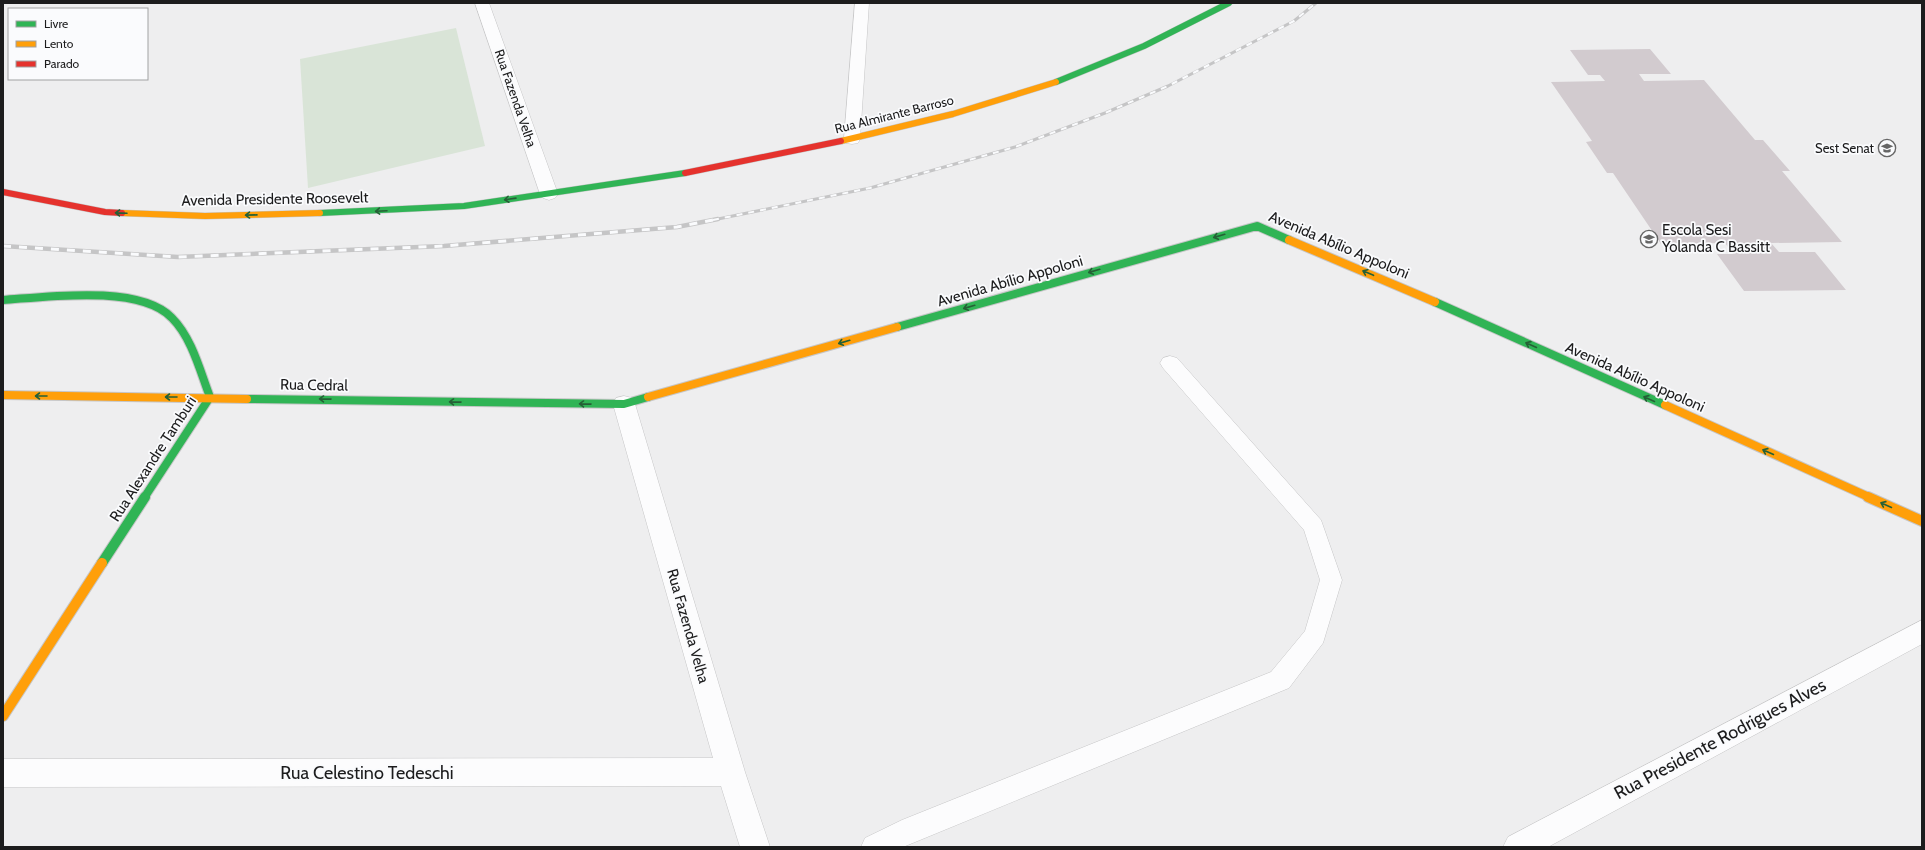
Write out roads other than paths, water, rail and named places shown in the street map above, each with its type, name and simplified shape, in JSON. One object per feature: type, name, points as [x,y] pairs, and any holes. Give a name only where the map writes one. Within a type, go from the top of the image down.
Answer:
[{"type":"street","name":"Rua Fazenda Velha","points":[[482,3],[549,194]]},
{"type":"street","points":[[852,139],[862,3]]},
{"type":"street","name":"Rua Almirante Barroso","points":[[549,194],[687,173],[852,139],[953,114],[1048,85],[1120,58],[1188,26],[1229,3]]},
{"type":"street","name":"Avenida Presidente Roosevelt","points":[[3,192],[104,212],[205,216],[351,212],[457,206],[549,194]]},
{"type":"street","name":"Avenida Abílio Appoloni","points":[[624,404],[1257,226],[1404,288],[1922,521]]},
{"type":"street","name":"Rua Alexandre Tamburi","points":[[3,300],[101,296],[139,300],[165,310],[197,362],[210,397],[3,716]]},
{"type":"street","name":"Rua Cedral","points":[[3,395],[624,404]]},
{"type":"street","name":"Rua Fazenda Velha","points":[[624,404],[731,772],[755,847]]},
{"type":"street","name":"Rua Presidente Rodrigues Alves","points":[[1518,847],[1922,631]]},
{"type":"street","name":"Rua Celestino Tedeschi","points":[[3,773],[731,772]]},
{"type":"street","points":[[739,847],[744,813]]},
{"type":"lane","points":[[874,847],[911,829],[1280,680],[1315,636],[1331,580],[1313,526],[1170,363]]},
{"type":"railway","points":[[716,219],[870,188],[1015,147],[1105,113],[1168,86],[1294,21],[1316,3]]},
{"type":"railway","points":[[3,246],[178,257],[444,246],[677,227],[716,219]]},
{"type":"place","name":"Sest Senat","points":[[1887,148]]},
{"type":"place","name":"Escola Sesi Yolanda C Bassitt","points":[[1649,239]]}]
